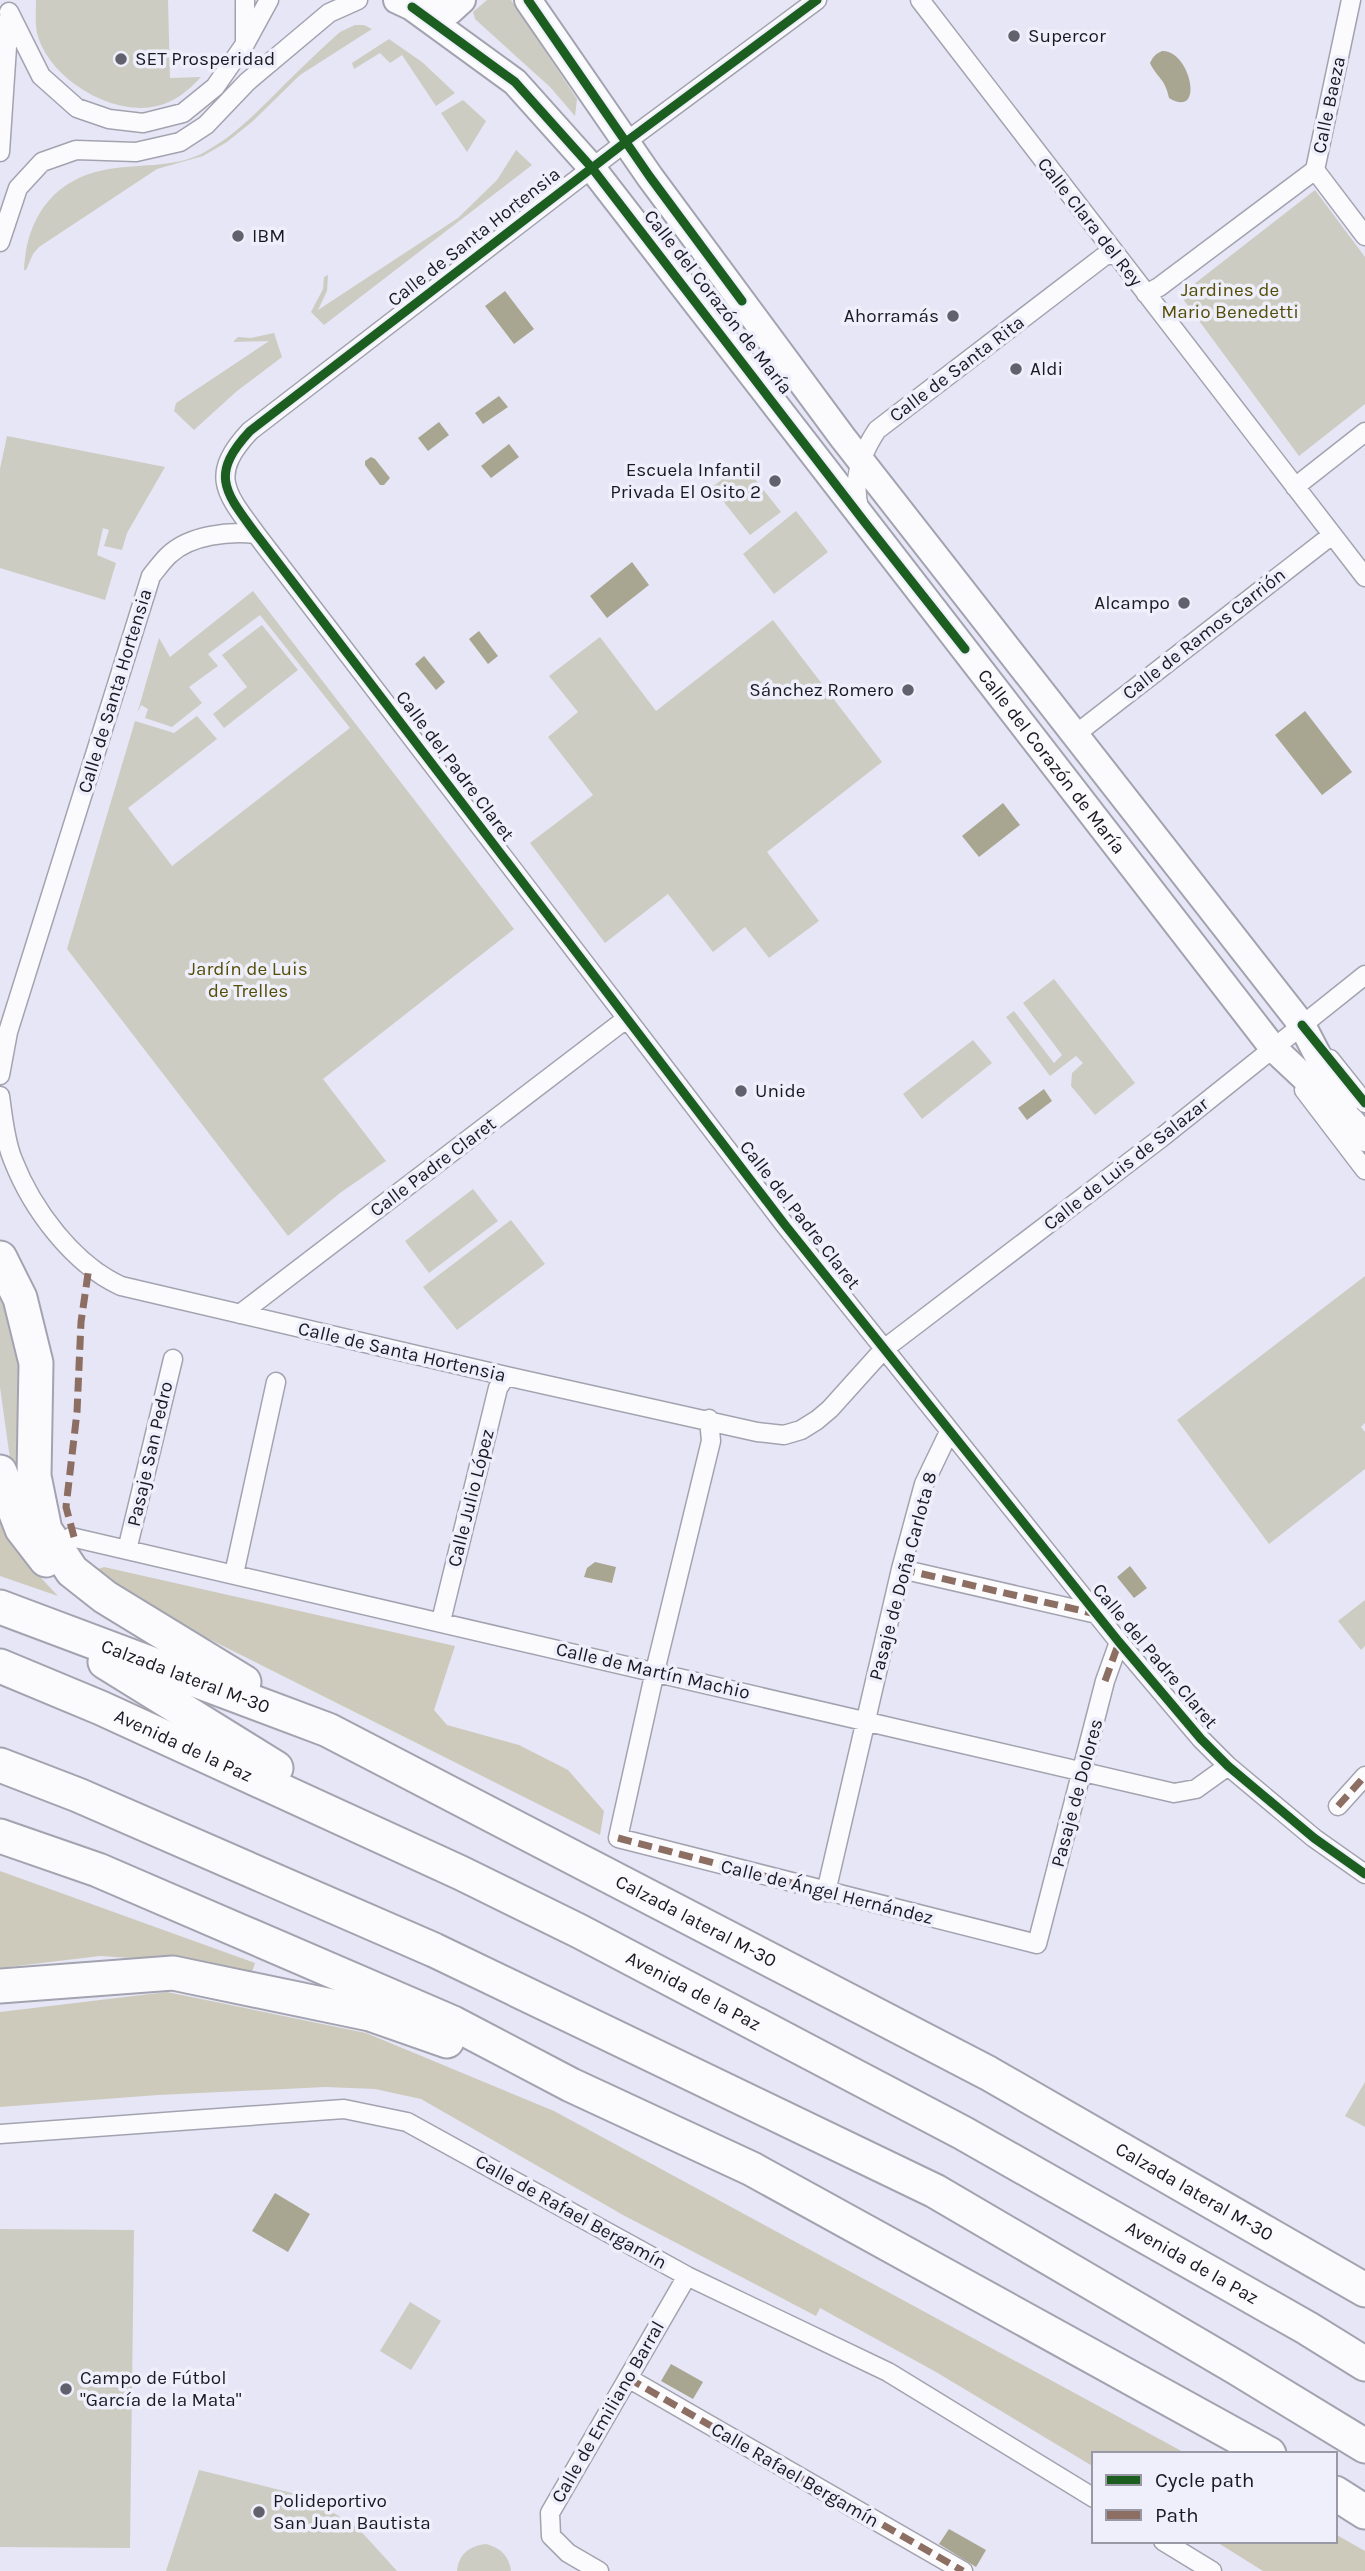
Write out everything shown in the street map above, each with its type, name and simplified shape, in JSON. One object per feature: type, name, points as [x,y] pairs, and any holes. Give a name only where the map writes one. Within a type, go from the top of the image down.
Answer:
[{"type":"highway","points":[[0,1258],[20,1298],[36,1363],[34,1476],[45,1530],[72,1571],[105,1597],[328,1730]]},
{"type":"highway","points":[[0,1472],[22,1529],[69,1588],[98,1609],[170,1650],[239,1679]]},
{"type":"highway","points":[[0,1609],[121,1670],[236,1745],[461,1874]]},
{"type":"highway","name":"Calzada lateral M-30","points":[[0,1609],[328,1730],[988,2073],[1365,2290]]},
{"type":"highway","name":"Avenida de la Paz","points":[[0,1666],[101,1708],[579,1931],[963,2133],[1307,2328],[1365,2364]]},
{"type":"highway","points":[[0,1765],[78,1795],[435,1950],[934,2191],[1365,2446]]},
{"type":"highway","points":[[0,1836],[98,1870],[453,2022],[571,2085],[752,2169],[1265,2452]]},
{"type":"highway","points":[[0,1986],[173,1973],[370,2014],[571,2085]]},
{"type":"highway","points":[[1337,2494],[1365,2512]]},
{"type":"street","points":[[245,0],[245,44]]},
{"type":"street","points":[[9,6],[41,76],[77,108],[109,119],[143,123],[183,113],[215,87],[245,44],[269,0]]},
{"type":"street","points":[[0,242],[18,188],[42,162],[76,150],[136,152],[180,142],[206,125],[247,82],[328,13],[358,0]]},
{"type":"street","name":"Calle del Corazón de María","points":[[405,4],[450,10],[462,0]]},
{"type":"street","name":"Calle del Corazón de María","points":[[528,0],[672,208],[843,438],[1302,1025],[1361,1121]]},
{"type":"street","name":"Calle de Santa Hortensia","points":[[256,534],[230,498],[225,480],[230,454],[250,431],[627,141],[817,0]]},
{"type":"street","name":"Calle Clara del Rey","points":[[920,0],[1365,577]]},
{"type":"street","name":"Calle Baeza","points":[[1351,0],[1315,170],[1365,236]]},
{"type":"street","name":"Calle del Corazón de María","points":[[405,4],[515,82],[593,168],[1365,1170]]},
{"type":"street","points":[[0,152],[9,6]]},
{"type":"street","points":[[1146,294],[1315,170]]},
{"type":"street","name":"Calle de Santa Rita","points":[[863,520],[856,499],[857,481],[862,461],[877,430],[1103,257],[1113,253]]},
{"type":"street","points":[[775,405],[796,394],[801,396],[820,422],[843,438]]},
{"type":"street","points":[[1295,487],[1365,432]]},
{"type":"street","name":"Calle de Santa Hortensia","points":[[0,1074],[8,1032],[151,576],[170,553],[185,543],[238,532],[256,534]]},
{"type":"street","name":"Calle del Padre Claret","points":[[256,534],[626,1019],[949,1432],[1119,1642],[1201,1739],[1228,1766],[1304,1831],[1365,1874]]},
{"type":"street","name":"Calle de Ramos Carrión","points":[[1076,734],[1332,535]]},
{"type":"street","points":[[965,649],[980,653],[992,664],[1013,684],[1047,725],[1076,734]]},
{"type":"street","points":[[1098,823],[1117,815],[1126,817],[1177,873],[1192,883]]},
{"type":"street","name":"Calle de Luis de Salazar","points":[[884,1349],[1161,1138],[1365,975]]},
{"type":"street","name":"Calle Padre Claret","points":[[240,1314],[626,1019]]},
{"type":"street","name":"Calle del Corazón de María","points":[[1273,1048],[1361,1121]]},
{"type":"street","name":"Calle de Santa Hortensia","points":[[0,1096],[12,1160],[53,1231],[89,1267],[121,1286],[506,1377],[771,1434],[784,1435],[801,1430],[830,1409],[884,1349]]},
{"type":"street","name":"Pasaje San Pedro","points":[[127,1550],[173,1359]]},
{"type":"street","name":"Calle Julio López","points":[[442,1621],[498,1388],[506,1377]]},
{"type":"street","points":[[234,1574],[276,1382]]},
{"type":"street","points":[[655,1671],[711,1441],[709,1419]]},
{"type":"street","name":"Pasaje de Doña Carlota 8","points":[[826,1892],[901,1569],[924,1484],[949,1432]]},
{"type":"street","name":"Calle de Martín Machio","points":[[71,1537],[1174,1793],[1196,1788],[1228,1766]]},
{"type":"street","points":[[901,1569],[1097,1614]]},
{"type":"street","name":"Pasaje de Dolores","points":[[1037,1944],[1105,1681],[1119,1642]]},
{"type":"street","name":"Calle de Ángel Hernández","points":[[655,1671],[618,1838],[1037,1944]]},
{"type":"street","points":[[1338,1806],[1365,1776]]},
{"type":"street","name":"Calle de Rafael Bergamín","points":[[0,2134],[344,2109],[407,2122],[687,2276],[888,2372],[1092,2497]]},
{"type":"street","name":"Calle de Emiliano Barral","points":[[599,2571],[568,2553],[551,2536],[550,2513],[687,2276]]},
{"type":"street","name":"Calle Rafael Bergamín","points":[[628,2378],[962,2571]]},
{"type":"street","points":[[1166,2543],[1212,2571]]},
{"type":"green space","name":"SET Prosperidad","points":[[36,0],[168,0],[170,78],[201,77],[181,95],[157,106],[139,108],[102,100],[68,79],[43,50],[36,29]]},
{"type":"green space","points":[[487,0],[511,0],[577,99],[575,116],[550,87],[475,19],[473,12]]},
{"type":"green space","points":[[355,25],[372,29],[300,75],[253,121],[227,142],[203,156],[157,169],[39,247],[24,270],[30,235],[36,219],[56,193],[86,175],[104,170],[167,164],[203,153],[247,122],[340,32]]},
{"type":"green space","points":[[389,39],[422,62],[455,93],[436,106],[402,55],[390,63],[380,53],[354,69],[352,63]]},
{"type":"green space","points":[[463,100],[486,121],[467,152],[441,113]]},
{"type":"green space","points":[[516,150],[532,165],[324,325],[311,312],[323,289],[324,277],[328,275],[327,291],[318,310],[458,218],[497,180]]},
{"type":"green space","name":"Jardines de Mario Benedetti","points":[[1315,190],[1365,257],[1365,404],[1299,456],[1180,295]]},
{"type":"green space","points":[[274,333],[282,357],[237,391],[194,430],[174,411],[176,403],[269,341],[233,342],[238,337],[251,338]]},
{"type":"green space","points":[[7,436],[165,467],[127,533],[122,550],[104,546],[109,530],[103,528],[97,555],[116,563],[105,600],[0,568],[0,469]]},
{"type":"green space","points":[[743,464],[781,512],[750,535],[712,487]]},
{"type":"green space","points":[[796,511],[828,552],[774,594],[743,554]]},
{"type":"green space","name":"Jardín de Luis de Trelles","points":[[253,591],[514,929],[323,1079],[386,1161],[340,1193],[288,1236],[67,949],[135,721],[174,733],[197,716],[217,739],[128,808],[172,866],[350,728],[260,615],[208,654],[218,666],[189,687],[202,703],[172,727],[145,718],[148,709],[141,705],[137,714],[159,638],[170,657]]},
{"type":"green space","points":[[773,620],[882,762],[767,852],[819,921],[769,958],[745,927],[713,952],[668,894],[605,943],[530,843],[593,795],[548,737],[578,712],[549,676],[600,637],[656,711]]},
{"type":"green space","points":[[262,625],[298,670],[224,728],[213,714],[247,687],[222,655]]},
{"type":"green space","points":[[1054,979],[1135,1083],[1095,1115],[1071,1086],[1072,1073],[1083,1063],[1076,1056],[1050,1076],[1006,1017],[1014,1011],[1054,1063],[1062,1055],[1023,1003]]},
{"type":"green space","points":[[973,1040],[992,1063],[922,1119],[903,1094]]},
{"type":"green space","points":[[473,1189],[498,1221],[429,1273],[405,1241]]},
{"type":"green space","points":[[511,1220],[545,1264],[457,1330],[423,1287]]},
{"type":"green space","points":[[1365,1276],[1365,1423],[1361,1427],[1365,1432],[1365,1469],[1269,1544],[1177,1420]]},
{"type":"green space","points":[[0,1284],[20,1344],[25,1508],[10,1459],[0,1387]]},
{"type":"green space","points":[[1365,1600],[1365,1646],[1361,1650],[1338,1621]]},
{"type":"green space","points":[[1365,2082],[1365,2127],[1345,2116]]},
{"type":"green space","name":"Campo de Fútbol \"García de la Mata\"","points":[[0,2229],[134,2230],[130,2548],[0,2547]]},
{"type":"green space","points":[[410,2302],[441,2321],[411,2370],[380,2351]]},
{"type":"green space","name":"Polideportivo San Juan Bautista","points":[[199,2470],[308,2497],[358,2528],[397,2571],[166,2571]]},
{"type":"green space","points":[[486,2544],[503,2553],[511,2571],[457,2571],[466,2552]]},
{"type":"shaded area","points":[[1162,51],[1172,54],[1186,71],[1190,82],[1187,100],[1180,102],[1169,98],[1165,86],[1150,63],[1154,56]]},
{"type":"shaded area","points":[[505,291],[534,329],[514,344],[485,306]]},
{"type":"shaded area","points":[[499,396],[508,407],[483,424],[475,413]]},
{"type":"shaded area","points":[[439,422],[449,435],[428,451],[418,438]]},
{"type":"shaded area","points":[[509,444],[519,457],[491,478],[481,466]]},
{"type":"shaded area","points":[[371,457],[390,478],[384,485],[380,485],[365,465],[365,461]]},
{"type":"shaded area","points":[[632,562],[649,585],[607,618],[590,596]]},
{"type":"shaded area","points":[[479,631],[498,656],[488,664],[469,639]]},
{"type":"shaded area","points":[[424,656],[445,682],[436,690],[415,664]]},
{"type":"shaded area","points":[[1305,711],[1352,772],[1322,795],[1275,735]]},
{"type":"shaded area","points":[[1003,803],[1020,825],[979,857],[962,836]]},
{"type":"shaded area","points":[[1044,1089],[1052,1101],[1027,1120],[1018,1108]]},
{"type":"shaded area","points":[[0,1518],[15,1550],[58,1596],[0,1576]]},
{"type":"shaded area","points":[[595,1562],[616,1567],[612,1583],[584,1577],[587,1568]]},
{"type":"shaded area","points":[[1130,1566],[1147,1588],[1134,1598],[1117,1577]]},
{"type":"shaded area","points":[[104,1567],[455,1646],[434,1710],[447,1725],[519,1745],[568,1770],[604,1811],[600,1835],[173,1621],[93,1571]]},
{"type":"shaded area","points":[[0,1871],[255,1963],[252,1972],[176,1961],[100,1956],[0,1968]]},
{"type":"shaded area","points":[[167,1992],[366,2033],[554,2111],[1183,2452],[1092,2452],[1092,2466],[936,2372],[820,2308],[816,2316],[623,2215],[421,2099],[375,2089],[325,2087],[158,2095],[0,2107],[0,2012]]},
{"type":"shaded area","points":[[275,2193],[310,2214],[288,2252],[252,2231]]},
{"type":"shaded area","points":[[671,2364],[703,2382],[693,2399],[661,2381]]},
{"type":"shaded area","points":[[949,2529],[986,2550],[976,2567],[939,2544]]},
{"type":"shaded area","points":[[1337,2535],[1365,2551],[1365,2571],[1263,2571],[1218,2543],[1337,2543]]},
{"type":"marked path","points":[[74,1537],[66,1507],[77,1412],[81,1322],[89,1267]]},
{"type":"marked path","points":[[901,1569],[1096,1614]]},
{"type":"marked path","points":[[1105,1681],[1119,1642]]},
{"type":"marked path","points":[[1338,1806],[1365,1776]]},
{"type":"marked path","points":[[618,1838],[826,1892]]},
{"type":"marked path","points":[[628,2378],[963,2571]]},
{"type":"cycle path","points":[[528,0],[650,177],[742,301]]},
{"type":"cycle path","points":[[817,0],[627,141],[250,431],[229,460],[226,483],[236,506],[256,534],[785,1225],[1119,1642],[1201,1739],[1228,1766],[1314,1838],[1365,1874]]},
{"type":"cycle path","points":[[412,7],[515,82],[592,168],[965,649]]},
{"type":"cycle path","points":[[1302,1025],[1365,1103]]},
{"type":"place","name":"Supercor","points":[[1014,36]]},
{"type":"place","name":"SET Prosperidad","points":[[121,59]]},
{"type":"place","name":"IBM","points":[[238,236]]},
{"type":"place","name":"Ahorramás","points":[[953,316]]},
{"type":"place","name":"Aldi","points":[[1016,369]]},
{"type":"place","name":"Escuela Infantil Privada El Osito 2","points":[[775,481]]},
{"type":"place","name":"Alcampo","points":[[1184,603]]},
{"type":"place","name":"Sánchez Romero","points":[[908,690]]},
{"type":"place","name":"Unide","points":[[741,1091]]},
{"type":"place","name":"Campo de Fútbol \"García de la Mata\"","points":[[66,2389]]},
{"type":"place","name":"Polideportivo San Juan Bautista","points":[[259,2512]]}]
